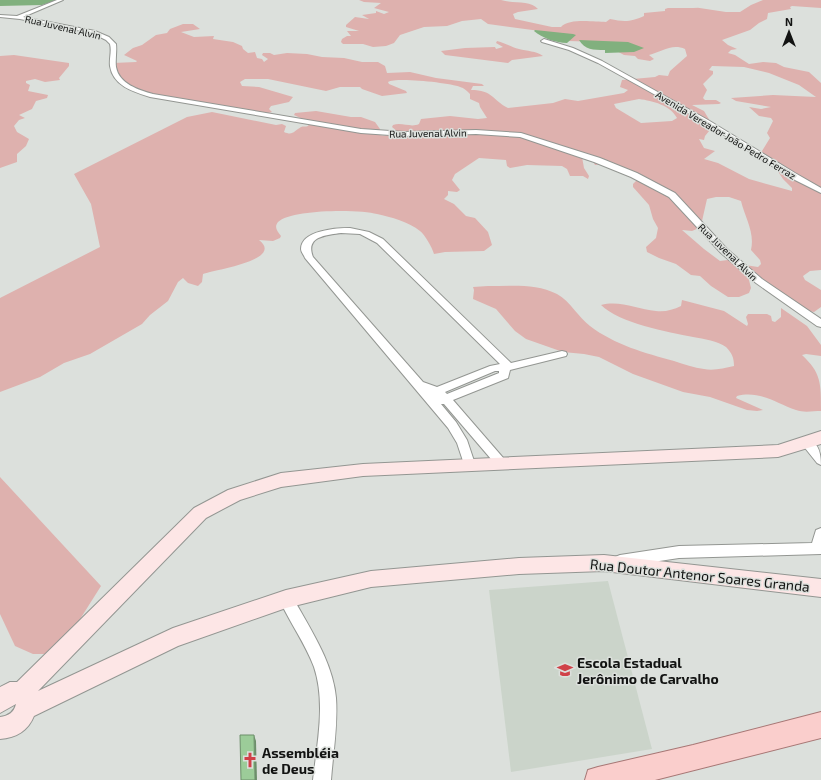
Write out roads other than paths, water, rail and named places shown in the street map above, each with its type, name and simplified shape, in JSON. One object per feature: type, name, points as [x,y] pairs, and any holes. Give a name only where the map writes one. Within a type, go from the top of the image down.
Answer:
[{"type":"main road","points":[[24,700],[200,513],[234,494],[281,480],[363,470],[778,450],[814,440]]},
{"type":"main road","name":"Rua Doutor Antenor Soares Granda","points":[[0,702],[10,693],[24,700],[173,638],[286,599],[371,579],[519,566],[604,563],[821,588]]},
{"type":"main road","name":"Rua Doutor Antenor Soares Granda","points":[[0,728],[9,728],[21,719],[24,700]]},
{"type":"main road","points":[[598,780],[693,758],[821,725]]},
{"type":"street","points":[[0,16],[18,17],[61,0]]},
{"type":"street","name":"Rua Juvenal Alvin","points":[[18,17],[96,33],[105,37],[113,44],[113,65],[115,73],[121,81],[126,86],[152,96],[376,133],[406,134],[476,132],[521,135],[597,160],[634,175],[672,195],[724,250],[759,281],[821,324]]},
{"type":"street","name":"Avenida Vereador João Pedro Ferraz","points":[[544,41],[572,49],[600,62],[706,121],[821,191]]},
{"type":"street","points":[[469,464],[463,443],[432,397],[419,385],[305,253],[311,239],[326,232],[337,230],[358,231],[370,234],[380,241],[507,368]]},
{"type":"street","points":[[432,397],[494,368],[507,368],[562,354]]},
{"type":"street","points":[[432,397],[446,399],[504,375],[507,368]]},
{"type":"street","points":[[446,399],[501,463]]},
{"type":"street","points":[[814,440],[821,460]]},
{"type":"street","points":[[604,563],[679,552],[819,548],[821,534]]},
{"type":"street","points":[[286,599],[321,666],[328,697],[327,731],[322,780]]},
{"type":"place","name":"Escola Estadual Jerônimo de Carvalho","points":[[565,670]]},
{"type":"place","name":"Assembléia de Deus","points":[[250,760]]}]
